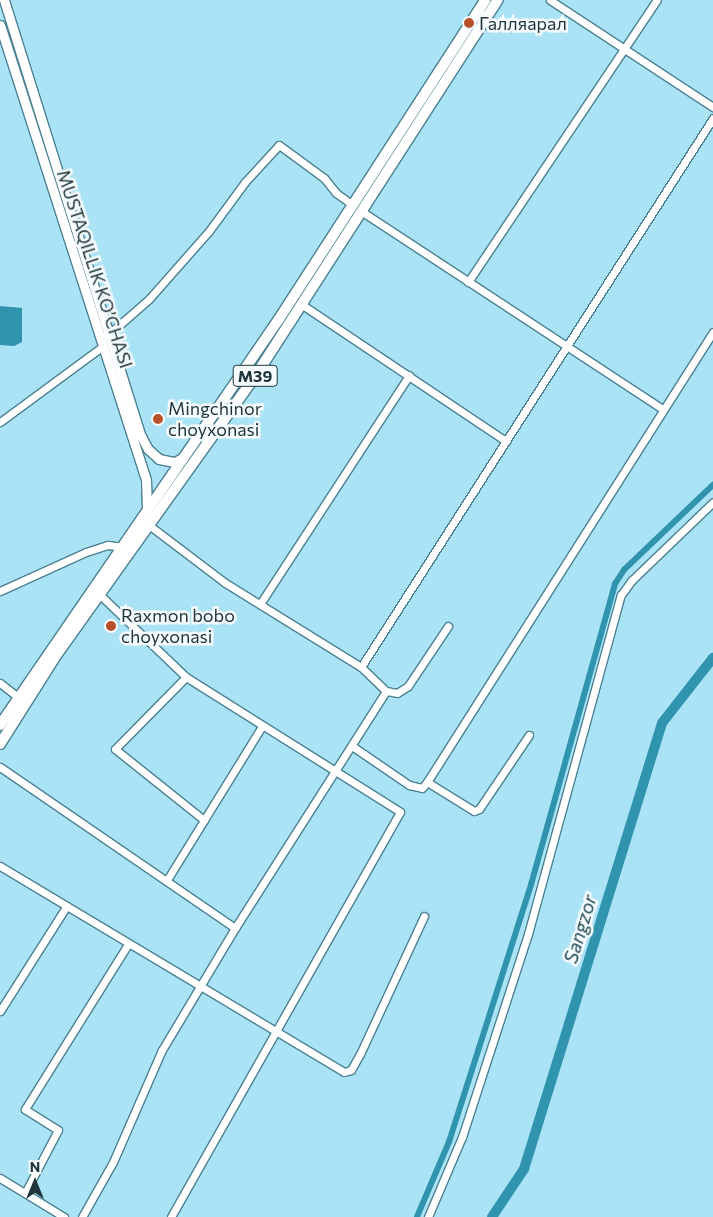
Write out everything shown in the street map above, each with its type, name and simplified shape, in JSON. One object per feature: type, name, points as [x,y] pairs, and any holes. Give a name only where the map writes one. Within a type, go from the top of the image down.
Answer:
[{"type":"highway","name":"M39","points":[[434,89],[485,0]]},
{"type":"highway","name":"M39","points":[[0,725],[124,547],[145,524],[283,323],[434,89],[498,0]]},
{"type":"highway","name":"M39","points":[[0,744],[57,654],[100,595],[188,453],[283,323],[301,304],[357,208]]},
{"type":"main road","name":"MUSTAQILLIK KO’CHASI","points":[[4,0],[110,336],[148,449],[158,459],[170,463],[178,461],[188,453]]},
{"type":"main road","name":"MUSTAQILLIK KO’CHASI","points":[[0,25],[148,485],[149,502],[145,524]]},
{"type":"street","points":[[550,0],[713,107]]},
{"type":"street","points":[[468,282],[657,0]]},
{"type":"street","points":[[361,667],[713,118]]},
{"type":"street","points":[[0,422],[110,336],[167,279],[214,224],[245,182],[279,146],[324,178],[336,193],[357,208],[662,409]]},
{"type":"street","points":[[301,304],[506,440]]},
{"type":"street","points":[[352,746],[409,785],[422,788],[662,409],[713,332]]},
{"type":"street","points":[[260,604],[409,375]]},
{"type":"street","points":[[428,1217],[462,1137],[528,934],[621,595],[632,580],[713,502]]},
{"type":"street","points":[[145,524],[224,582],[361,667],[386,691],[397,693],[408,686],[448,626]]},
{"type":"street","points":[[0,591],[86,552],[108,545],[124,547]]},
{"type":"street","points":[[100,595],[186,677],[400,812],[274,1031],[171,1217]]},
{"type":"street","points":[[186,677],[115,749],[204,820]]},
{"type":"street","points":[[0,683],[18,697]]},
{"type":"street","points":[[82,1217],[113,1162],[162,1050],[199,987],[386,691]]},
{"type":"street","points":[[167,880],[262,726]]},
{"type":"street","points":[[427,782],[474,811],[480,809],[529,735]]},
{"type":"street","points":[[0,767],[236,928]]},
{"type":"street","points":[[0,866],[339,1072],[351,1070],[424,916]]},
{"type":"street","points":[[0,1011],[66,907]]},
{"type":"street","points":[[25,1194],[58,1130],[25,1109],[128,944]]},
{"type":"street","points":[[0,1178],[64,1217]]},
{"type":"water","points":[[0,306],[22,308],[22,342],[14,346],[0,345]]},
{"type":"waterway","points":[[417,1217],[449,1142],[531,885],[615,584],[624,570],[713,485]]},
{"type":"waterway","name":"Sangzor","points":[[492,1217],[524,1169],[662,723],[713,658]]},
{"type":"place","name":"Галляарал","points":[[469,23]]},
{"type":"place","name":"Mingchinor choyxonasi","points":[[158,419]]},
{"type":"place","name":"Raxmon bobo choyxonasi","points":[[111,626]]}]
